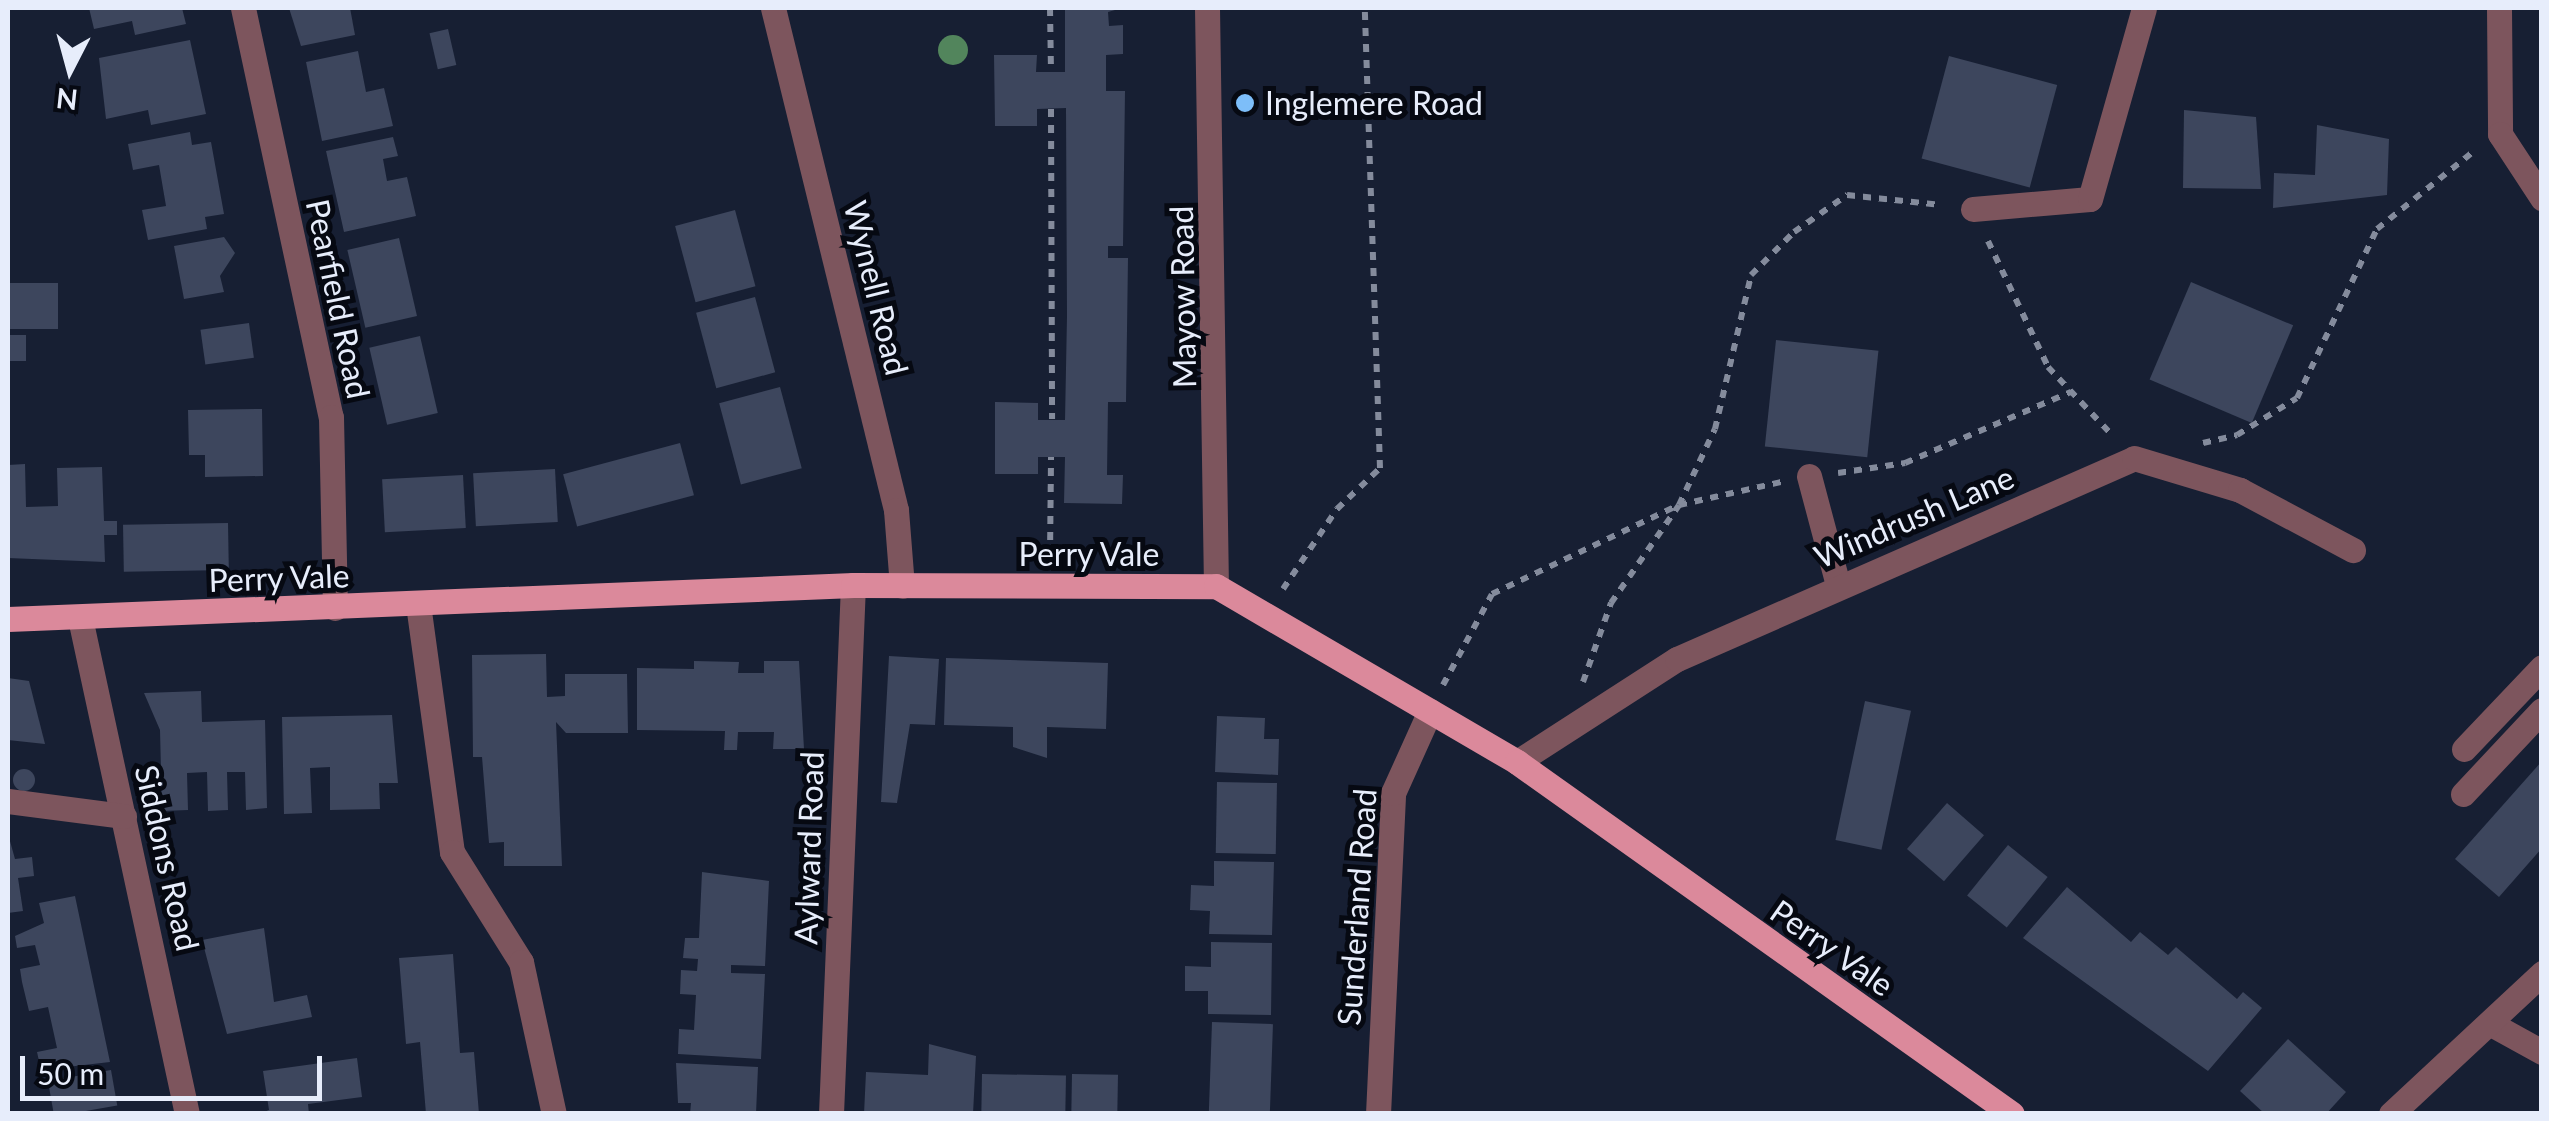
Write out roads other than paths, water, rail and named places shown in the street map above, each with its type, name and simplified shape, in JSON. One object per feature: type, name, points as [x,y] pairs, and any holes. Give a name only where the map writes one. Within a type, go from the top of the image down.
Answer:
[{"type":"main road","name":"Perry Vale","points":[[8,618],[852,585],[1216,586],[1268,610],[1517,762],[2012,1114]]},
{"type":"street","name":"Pearfield Road","points":[[243,8],[331,417],[335,608]]},
{"type":"street","name":"Wynell Road","points":[[772,8],[896,510],[902,586]]},
{"type":"street","name":"Mayow Road","points":[[1207,8],[1216,586]]},
{"type":"street","points":[[1973,208],[2090,199],[2144,8]]},
{"type":"street","points":[[2499,8],[2500,134],[2542,198]]},
{"type":"street","name":"Windrush Lane","points":[[1517,762],[1676,660],[1838,585],[2134,458],[2240,490],[2353,550]]},
{"type":"street","points":[[1809,476],[1838,585]]},
{"type":"street","name":"Aylward Road","points":[[831,1114],[852,585]]},
{"type":"street","points":[[418,604],[452,852],[522,962],[554,1114]]},
{"type":"street","name":"Siddons Road","points":[[80,618],[187,1114]]},
{"type":"street","points":[[2464,749],[2542,667]]},
{"type":"street","points":[[2463,794],[2542,710]]},
{"type":"street","name":"Sunderland Road","points":[[1378,1114],[1394,794],[1430,711]]},
{"type":"street","points":[[8,801],[124,816]]},
{"type":"street","points":[[2390,1114],[2493,1025],[2542,974]]},
{"type":"street","points":[[2493,1025],[2542,1052]]},
{"type":"place","name":"Inglemere Road","points":[[1245,103]]}]
